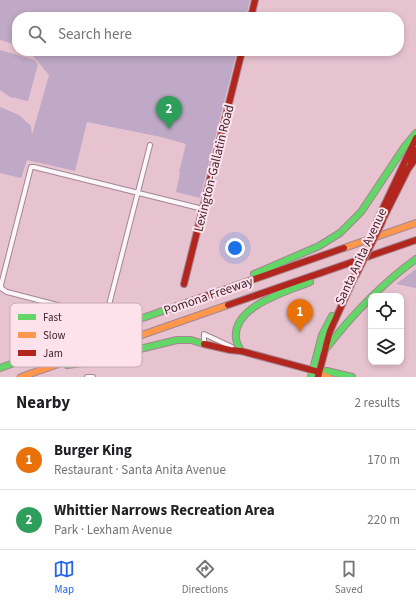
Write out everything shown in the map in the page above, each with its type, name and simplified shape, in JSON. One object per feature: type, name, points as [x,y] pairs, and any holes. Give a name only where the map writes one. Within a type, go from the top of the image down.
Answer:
[{"type":"main road","points":[[252,12],[255,0]]},
{"type":"main road","name":"Lexington-Gallatin Road","points":[[184,284],[241,56]]},
{"type":"main road","points":[[181,304],[303,253],[330,240],[340,233],[348,227],[361,212],[405,146],[416,134]]},
{"type":"main road","name":"Santa Anita Avenue","points":[[315,374],[330,331],[353,277],[416,138]]},
{"type":"main road","name":"Santa Anita Avenue","points":[[379,222],[408,169],[416,150]]},
{"type":"main road","points":[[408,169],[416,158]]},
{"type":"main road","points":[[360,242],[416,217]]},
{"type":"main road","name":"Pomona Freeway","points":[[142,318],[416,223]]},
{"type":"main road","name":"Pomona Freeway","points":[[142,335],[416,240]]},
{"type":"main road","points":[[324,351],[370,296],[388,279],[416,259]]},
{"type":"main road","points":[[241,351],[236,342],[236,334],[239,322],[245,314],[258,305],[356,261]]},
{"type":"main road","name":"Santa Anita Avenue","points":[[315,374],[322,335],[353,277]]},
{"type":"main road","points":[[142,348],[177,340],[190,340],[230,350],[241,351],[328,377]]},
{"type":"main road","name":"Pomona Freeway","points":[[0,368],[10,364]]},
{"type":"main road","name":"Pomona Freeway","points":[[21,377],[50,367]]},
{"type":"main road","points":[[315,374],[327,371],[337,375],[352,377]]},
{"type":"street","points":[[110,303],[150,145]]},
{"type":"street","points":[[49,303],[6,292],[2,289],[1,285],[31,167],[203,209]]},
{"type":"street","points":[[87,377],[94,377]]},
{"type":"shaded area","points":[[0,0],[250,0],[247,12],[12,12],[12,44],[0,40]]},
{"type":"shaded area","points":[[0,50],[12,53],[12,56],[21,56],[35,60],[38,64],[28,101],[10,97],[0,90]]},
{"type":"shaded area","points":[[33,56],[236,56],[200,198],[176,192],[186,144],[161,137],[87,122],[75,171],[27,160],[21,178],[0,173],[0,107],[19,115],[31,126],[32,135],[49,75]]},
{"type":"shaded area","points":[[416,269],[416,288],[396,284]]},
{"type":"traffic: fast","points":[[254,274],[319,246],[340,233],[361,212],[405,146],[416,133]]},
{"type":"traffic: fast","points":[[324,351],[378,290],[416,259]]},
{"type":"traffic: fast","points":[[241,351],[236,339],[237,327],[242,318],[251,309],[262,302],[310,282]]},
{"type":"traffic: fast","points":[[142,318],[194,300]]},
{"type":"traffic: fast","points":[[311,377],[322,335],[332,316]]},
{"type":"traffic: fast","points":[[142,348],[177,340],[191,340],[204,344]]},
{"type":"traffic: fast","points":[[0,368],[10,364]]},
{"type":"traffic: fast","points":[[319,372],[327,371],[352,377]]},
{"type":"traffic: slow","points":[[344,248],[416,223]]},
{"type":"traffic: slow","points":[[142,335],[228,305]]},
{"type":"traffic: slow","points":[[21,377],[50,367]]},
{"type":"traffic: slow","points":[[319,372],[328,377]]},
{"type":"traffic: jam","points":[[252,12],[255,0]]},
{"type":"traffic: jam","points":[[184,284],[241,56]]},
{"type":"traffic: jam","points":[[376,223],[416,138]]},
{"type":"traffic: jam","points":[[411,162],[416,150]]},
{"type":"traffic: jam","points":[[408,169],[416,158]]},
{"type":"traffic: jam","points":[[382,221],[408,169]]},
{"type":"traffic: jam","points":[[355,276],[382,221]]},
{"type":"traffic: jam","points":[[228,305],[416,240]]},
{"type":"traffic: jam","points":[[194,300],[344,248]]},
{"type":"traffic: jam","points":[[318,377],[330,331],[355,276]]},
{"type":"traffic: jam","points":[[204,344],[241,351],[319,372]]},
{"type":"place","name":"Whittier Narrows Recreation Area","points":[[169,129]]},
{"type":"place","name":"Burger King","points":[[300,332]]}]
